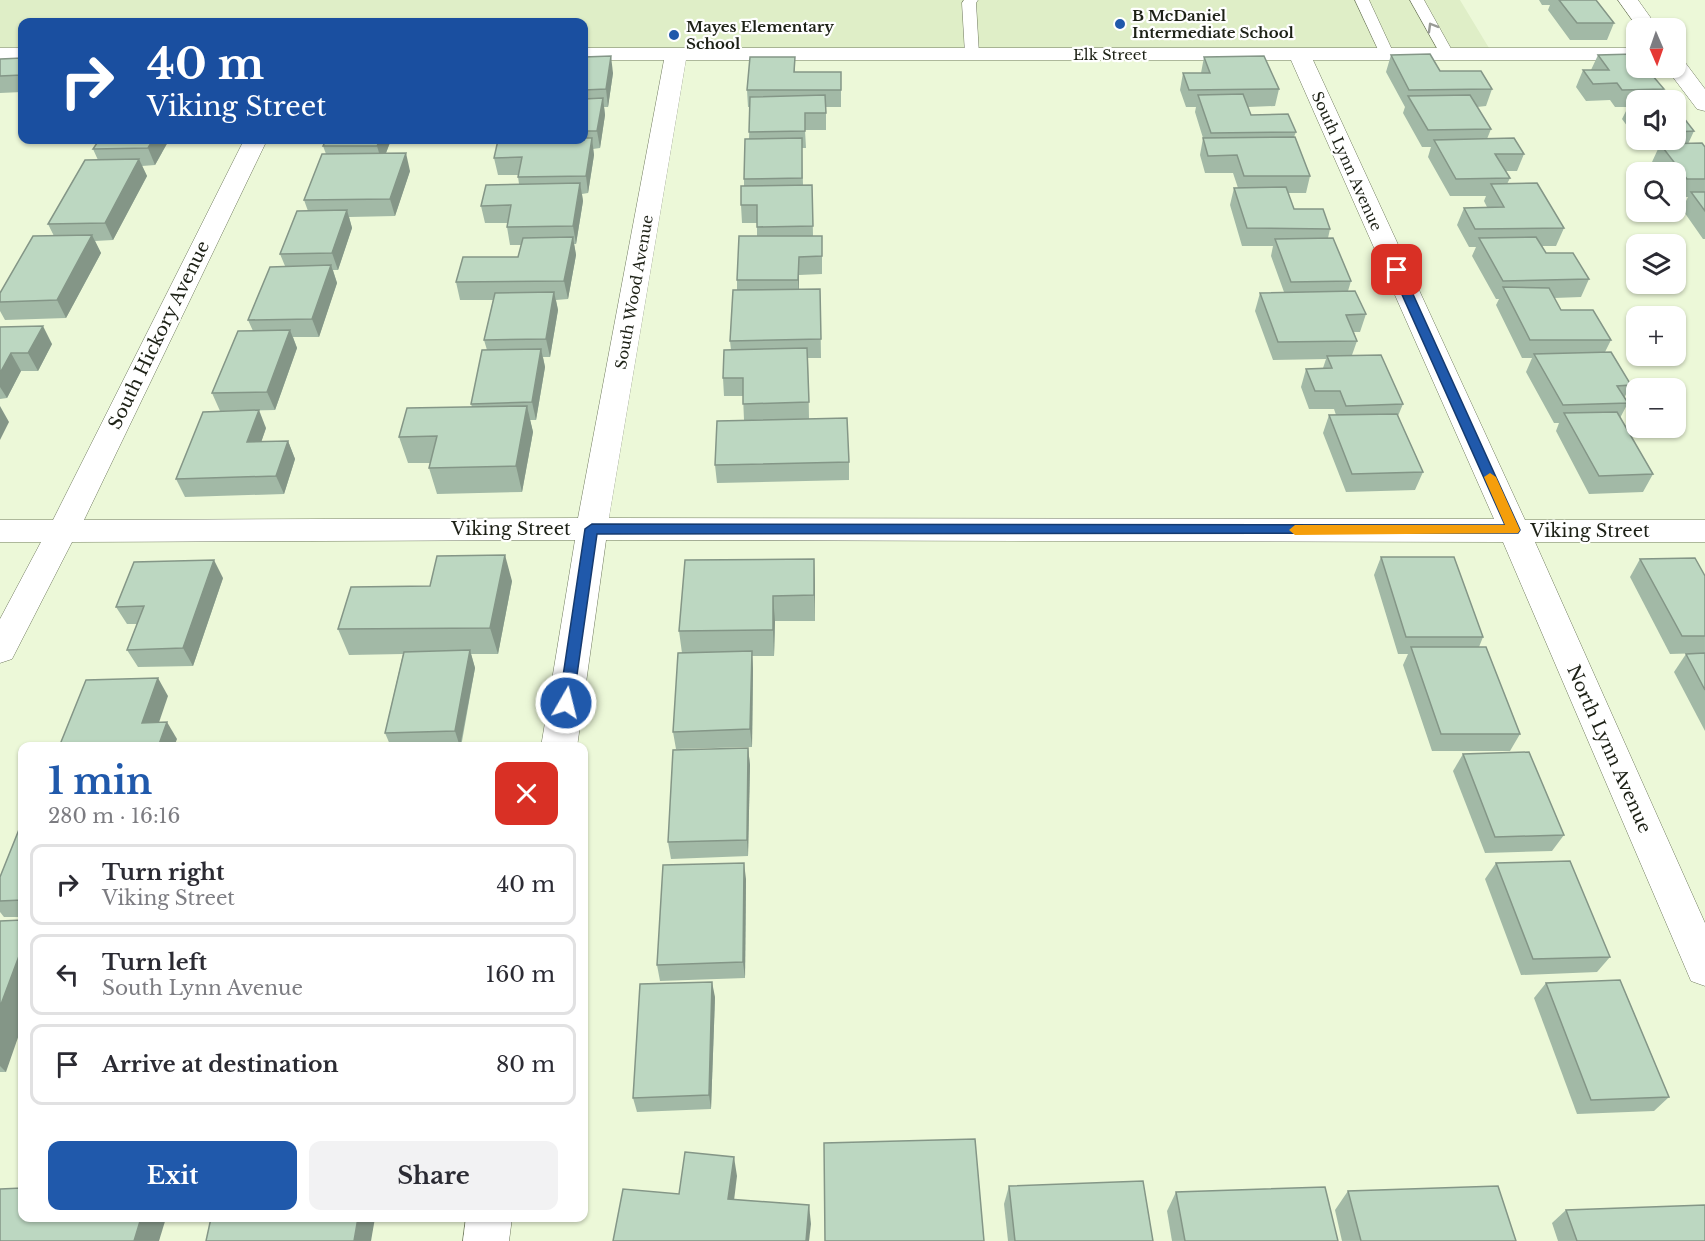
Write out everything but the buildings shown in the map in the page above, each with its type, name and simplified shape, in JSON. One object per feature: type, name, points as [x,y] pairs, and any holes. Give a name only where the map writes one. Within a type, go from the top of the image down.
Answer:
[{"type":"street","points":[[1628,0],[1641,18]]},
{"type":"street","points":[[0,54],[18,54]]},
{"type":"street","name":"Elk Street","points":[[588,54],[1626,54]]},
{"type":"street","name":"South Wood Avenue","points":[[560,742],[592,529],[676,54]]},
{"type":"street","name":"South Lynn Avenue","points":[[1299,54],[1514,530]]},
{"type":"street","points":[[1685,78],[1705,104]]},
{"type":"street","name":"South Hickory Avenue","points":[[0,650],[63,530],[253,144]]},
{"type":"street","name":"Viking Street","points":[[0,531],[592,529],[1705,531]]},
{"type":"street","name":"North Lynn Avenue","points":[[1514,530],[1705,968]]},
{"type":"street","points":[[486,1241],[488,1222]]},
{"type":"lane","points":[[971,0],[969,3],[972,54]]},
{"type":"lane","points":[[1362,0],[1387,54]]},
{"type":"lane","points":[[1417,0],[1447,54]]},
{"type":"shaded area","name":"B McDaniel Intermediate School","points":[[0,0],[1460,0],[1489,48],[588,49],[588,18],[18,18],[18,47],[0,47]]},
{"type":"slow traffic","points":[[1295,530],[1514,530],[1490,477]]},
{"type":"place","name":"B McDaniel Intermediate School","points":[[1120,24]]},
{"type":"place","name":"Mayes Elementary School","points":[[674,35]]},
{"type":"route","points":[[566,703],[592,529],[1514,530],[1397,270]]}]
